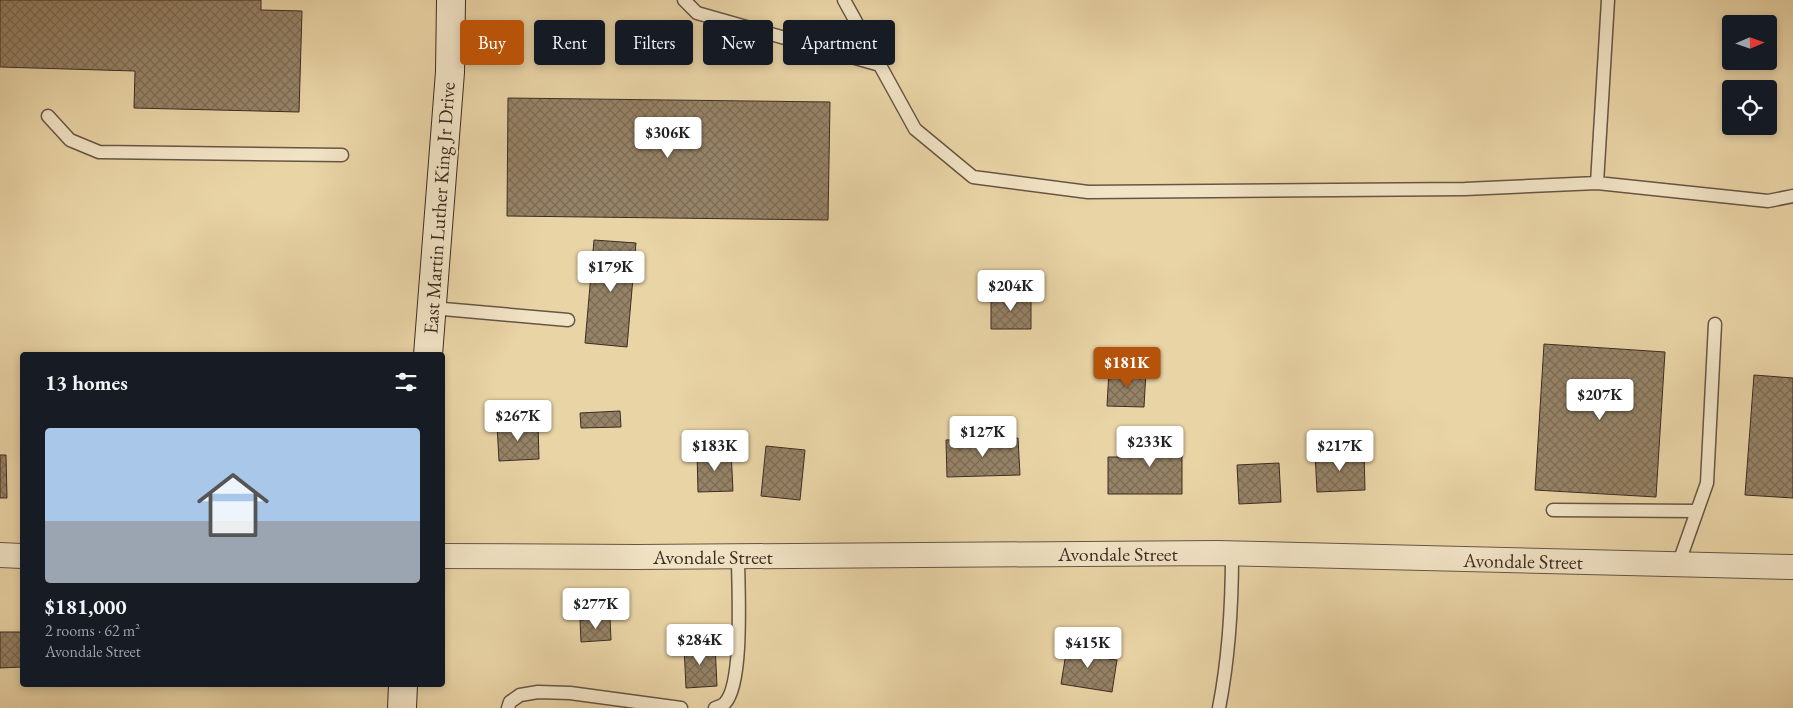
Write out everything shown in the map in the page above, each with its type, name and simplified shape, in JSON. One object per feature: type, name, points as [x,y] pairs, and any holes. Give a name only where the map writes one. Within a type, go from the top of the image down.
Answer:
[{"type":"main road","name":"East Martin Luther King Jr Drive","points":[[428,352],[450,72],[451,0]]},
{"type":"main road","points":[[402,708],[403,687]]},
{"type":"street","name":"Avondale Street","points":[[445,556],[1232,554],[1793,567]]},
{"type":"street","points":[[0,556],[20,556]]},
{"type":"lane","points":[[684,0],[697,13],[783,37]]},
{"type":"lane","points":[[844,0],[855,20]]},
{"type":"lane","points":[[1597,183],[1608,0]]},
{"type":"lane","points":[[880,65],[915,129],[974,177],[1088,192],[1465,189],[1597,183],[1768,201],[1793,196]]},
{"type":"lane","points":[[48,116],[70,140],[99,152],[342,155]]},
{"type":"lane","points":[[432,308],[568,320]]},
{"type":"lane","points":[[1678,564],[1707,483],[1715,324]]},
{"type":"lane","points":[[1553,510],[1697,511]]},
{"type":"lane","points":[[1219,708],[1226,668],[1232,593],[1232,554]]},
{"type":"lane","points":[[715,708],[725,702],[734,684],[737,665],[738,556]]},
{"type":"lane","points":[[508,708],[510,702],[520,695],[538,692],[570,693],[681,708]]},
{"type":"building","points":[[0,0],[261,0],[261,10],[302,11],[299,112],[134,108],[135,71],[0,67]]},
{"type":"building","points":[[508,98],[830,102],[828,220],[507,216]]},
{"type":"building","points":[[594,240],[636,243],[627,347],[585,343]]},
{"type":"building","points":[[991,295],[1031,295],[1031,329],[991,329]]},
{"type":"building","points":[[1544,344],[1665,352],[1656,497],[1535,490]]},
{"type":"building","points":[[1109,370],[1146,371],[1144,407],[1107,406]]},
{"type":"building","points":[[1754,375],[1793,378],[1793,498],[1745,495]]},
{"type":"building","points":[[620,411],[621,427],[581,428],[580,413]]},
{"type":"building","points":[[538,424],[539,459],[499,461],[497,425]]},
{"type":"building","points":[[1150,431],[1182,432],[1182,494],[1108,494],[1108,457],[1151,457]]},
{"type":"building","points":[[1018,438],[1020,475],[947,477],[946,440]]},
{"type":"building","points":[[766,446],[805,450],[800,500],[761,496]]},
{"type":"building","points":[[731,451],[733,491],[698,492],[697,452]]},
{"type":"building","points":[[1364,452],[1365,490],[1317,492],[1315,453]]},
{"type":"building","points":[[0,455],[6,455],[7,498],[0,498]]},
{"type":"building","points":[[1279,463],[1281,502],[1239,504],[1237,465]]},
{"type":"building","points":[[610,618],[611,640],[581,642],[580,620]]},
{"type":"building","points":[[0,632],[20,632],[20,667],[0,668]]},
{"type":"building","points":[[1068,641],[1092,645],[1090,656],[1117,660],[1112,692],[1061,684]]},
{"type":"building","points":[[715,645],[717,686],[686,688],[684,646]]}]
